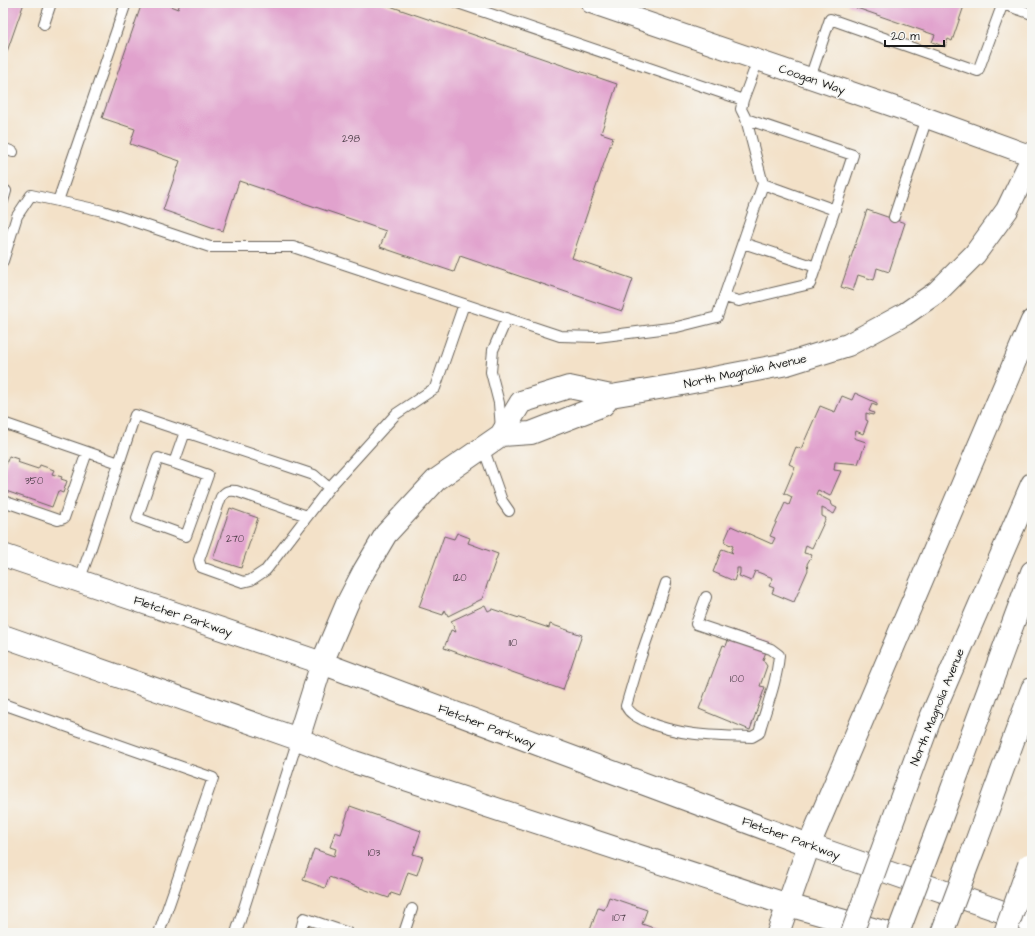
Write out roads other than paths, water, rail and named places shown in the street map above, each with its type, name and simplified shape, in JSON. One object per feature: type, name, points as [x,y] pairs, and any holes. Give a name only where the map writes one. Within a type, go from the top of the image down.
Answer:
[{"type":"main road","name":"North Magnolia Avenue","points":[[298,739],[322,663],[347,604],[364,571],[386,534],[436,480],[502,435],[522,402],[569,387],[611,396],[787,364],[848,345],[906,314],[937,292],[975,254],[1007,210],[1032,157]]},
{"type":"main road","points":[[778,933],[809,845],[1032,321]]},
{"type":"main road","name":"North Magnolia Avenue","points":[[502,435],[531,433],[603,405],[611,396]]},
{"type":"main road","name":"North Magnolia Avenue","points":[[852,933],[929,722],[1032,484]]},
{"type":"main road","name":"Fletcher Parkway","points":[[3,555],[322,663],[809,845],[970,902],[1032,922]]},
{"type":"main road","points":[[898,933],[1032,572]]},
{"type":"main road","points":[[3,636],[298,739],[354,762],[788,905],[887,933]]},
{"type":"main road","points":[[942,933],[1032,689]]},
{"type":"main road","points":[[1005,933],[1031,861]]},
{"type":"street","name":"Coogan Way","points":[[591,3],[927,118],[1032,157]]},
{"type":"lane","points":[[44,24],[51,3]]},
{"type":"lane","points":[[58,201],[126,3]]},
{"type":"lane","points":[[458,3],[743,100]]},
{"type":"lane","points":[[810,78],[830,19],[978,71],[1003,3],[1032,14]]},
{"type":"lane","points":[[3,261],[17,216],[31,195],[103,211],[210,247],[293,247],[560,336],[597,337],[677,327],[717,317],[763,184],[746,119],[741,109],[758,60]]},
{"type":"lane","points":[[894,217],[927,118]]},
{"type":"lane","points":[[724,297],[739,301],[810,284],[853,155],[746,119]]},
{"type":"lane","points":[[3,148],[14,152]]},
{"type":"lane","points":[[763,184],[835,210]]},
{"type":"lane","points":[[3,190],[6,191],[3,201]]},
{"type":"lane","points":[[743,243],[816,267]]},
{"type":"lane","points":[[307,516],[236,490],[228,490],[224,492],[199,560],[201,568],[243,582],[251,580],[266,570],[329,488],[396,414],[435,388],[464,304]]},
{"type":"lane","points":[[502,435],[499,403],[491,372],[493,350],[507,318]]},
{"type":"lane","points":[[79,581],[135,415],[314,475],[329,488]]},
{"type":"lane","points":[[3,423],[120,463]]},
{"type":"lane","points":[[174,463],[185,432]]},
{"type":"lane","points":[[483,447],[502,501],[509,511]]},
{"type":"lane","points":[[3,501],[58,520],[64,518],[87,452]]},
{"type":"lane","points":[[158,458],[174,463],[208,475],[186,536],[137,518],[158,458]]},
{"type":"lane","points":[[666,583],[638,665],[626,706],[630,712],[661,728],[694,734],[752,737],[759,733],[773,689],[778,669],[779,655],[771,649],[696,624],[706,597]]},
{"type":"lane","points":[[3,704],[213,778],[161,931]]},
{"type":"lane","points":[[236,933],[298,739]]},
{"type":"lane","points":[[404,933],[412,909]]},
{"type":"lane","points":[[300,933],[304,918],[348,933]]}]
